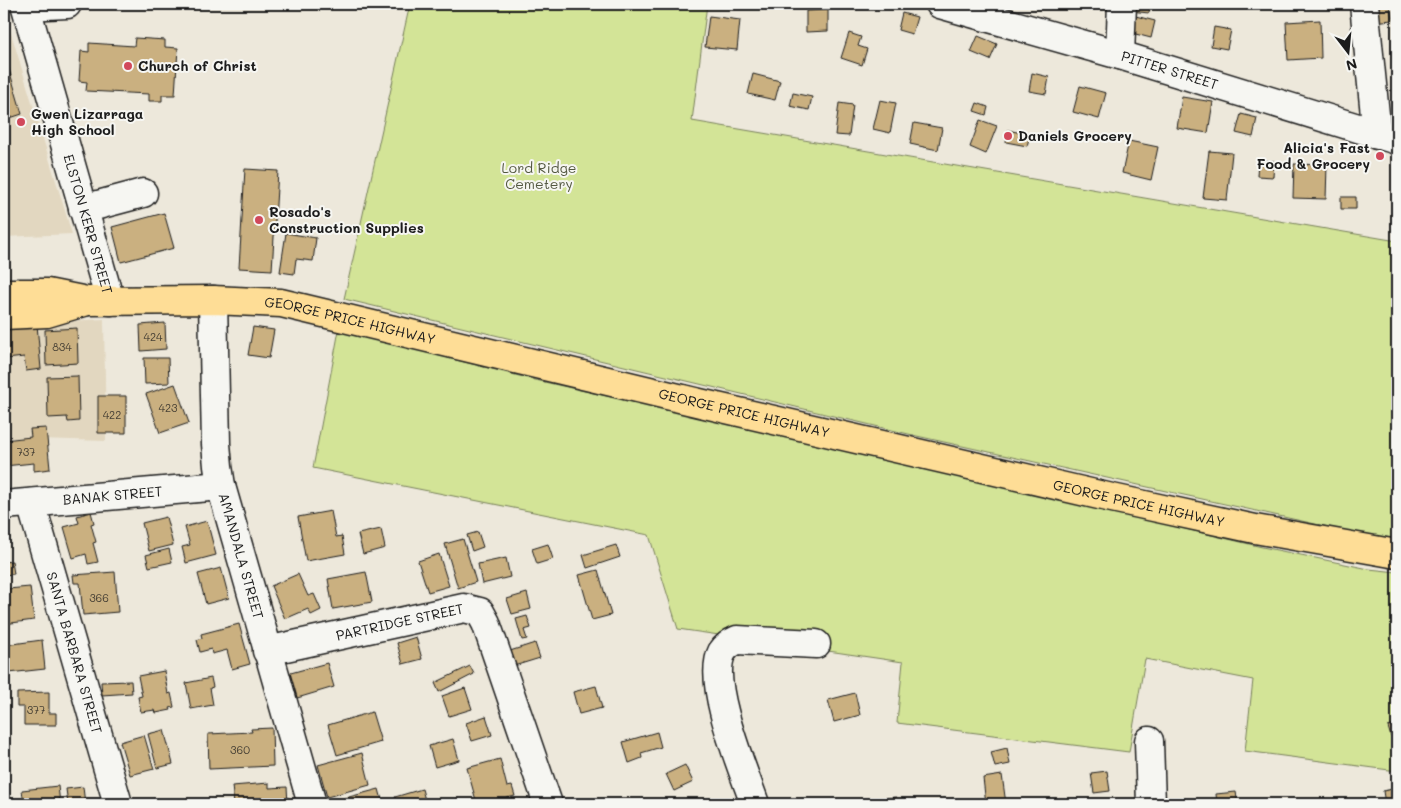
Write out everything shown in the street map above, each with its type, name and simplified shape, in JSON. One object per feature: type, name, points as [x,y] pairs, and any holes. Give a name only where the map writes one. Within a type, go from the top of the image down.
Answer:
[{"type":"main road","name":"GEORGE PRICE HIGHWAY","points":[[4,293],[47,293],[99,301],[213,300],[281,303],[709,405],[1112,498],[1255,529],[1397,554]]},
{"type":"main road","name":"GEORGE PRICE HIGHWAY","points":[[4,315],[47,313],[99,301]]},
{"type":"street","points":[[25,5],[67,4]]},
{"type":"street","name":"PITTER STREET","points":[[940,4],[973,8],[1387,138]]},
{"type":"street","points":[[1120,55],[1122,4]]},
{"type":"street","points":[[1364,4],[1387,138]]},
{"type":"street","name":"ELSTON KERR STREET","points":[[25,5],[83,209],[99,301]]},
{"type":"street","points":[[83,209],[143,193]]},
{"type":"street","name":"AMANDALA STREET","points":[[213,300],[216,444],[221,486],[312,804]]},
{"type":"street","name":"BANAK STREET","points":[[4,505],[221,486]]},
{"type":"street","name":"SANTA BARBARA STREET","points":[[31,503],[118,804]]},
{"type":"street","name":"PARTRIDGE STREET","points":[[267,651],[464,608],[480,612],[486,623],[548,804]]},
{"type":"street","points":[[755,804],[722,700],[719,682],[719,663],[722,653],[730,643],[736,640],[816,644]]},
{"type":"street","points":[[1150,742],[1151,804]]},
{"type":"shaded area","name":"Gwen Lizarraga High School","points":[[4,10],[72,234],[4,237]]},
{"type":"shaded area","points":[[104,319],[106,441],[4,438],[4,325]]},
{"type":"green space","name":"Lord Ridge Cemetery","points":[[410,4],[707,4],[692,121],[1397,241],[1397,540],[1374,537],[917,436],[344,299]]},
{"type":"green space","points":[[339,330],[531,379],[915,465],[1262,547],[1369,569],[1397,572],[1397,771],[1245,751],[1253,680],[1145,659],[1129,752],[897,723],[903,662],[678,629],[649,535],[313,468]]},
{"type":"building","points":[[1130,4],[1150,4],[1149,13],[1130,11]]},
{"type":"building","points":[[1371,4],[1390,4],[1392,20],[1374,22]]},
{"type":"building","points":[[828,10],[828,31],[806,32],[806,11]]},
{"type":"building","points":[[902,13],[917,17],[912,34],[898,30]]},
{"type":"building","points":[[1128,14],[1155,21],[1151,38],[1124,31]]},
{"type":"building","points":[[709,16],[740,20],[737,50],[705,47]]},
{"type":"building","points":[[1320,20],[1321,58],[1288,60],[1286,22]]},
{"type":"building","points":[[1214,27],[1231,30],[1227,49],[1211,46]]},
{"type":"building","points":[[849,33],[861,37],[858,46],[867,49],[862,65],[841,58]]},
{"type":"building","points":[[978,36],[997,44],[990,60],[971,52]]},
{"type":"building","name":"Church of Christ","points":[[135,38],[165,40],[165,47],[178,48],[175,95],[162,95],[162,101],[149,101],[149,94],[86,91],[87,82],[79,81],[81,51],[89,52],[89,43],[134,46]]},
{"type":"building","points":[[4,52],[22,114],[4,120]]},
{"type":"building","points":[[1032,73],[1049,77],[1046,94],[1029,91]]},
{"type":"building","points":[[753,74],[780,81],[775,100],[748,94]]},
{"type":"building","points":[[1080,86],[1106,93],[1099,119],[1073,112]]},
{"type":"building","points":[[793,93],[812,97],[809,110],[790,106]]},
{"type":"building","points":[[1182,97],[1213,102],[1208,133],[1177,128]]},
{"type":"building","points":[[880,100],[896,103],[890,133],[873,129]]},
{"type":"building","points":[[839,103],[853,105],[849,136],[835,135]]},
{"type":"building","points":[[977,103],[988,107],[986,115],[974,111]]},
{"type":"building","points":[[1241,114],[1257,118],[1253,137],[1236,133]]},
{"type":"building","points":[[980,120],[997,126],[986,154],[970,147]]},
{"type":"building","points":[[914,123],[942,128],[938,150],[910,144]]},
{"type":"building","points":[[1008,130],[1030,135],[1027,146],[1006,142]]},
{"type":"building","points":[[1129,141],[1158,147],[1151,180],[1122,173]]},
{"type":"building","points":[[1209,151],[1232,153],[1227,200],[1203,198]]},
{"type":"building","points":[[1258,160],[1274,161],[1273,177],[1257,176]]},
{"type":"building","points":[[1294,164],[1327,165],[1326,199],[1293,198]]},
{"type":"building","name":"Rosado's Construction Supplies","points":[[245,169],[278,171],[272,270],[239,268]]},
{"type":"building","points":[[1341,197],[1356,197],[1356,209],[1341,209]]},
{"type":"building","points":[[164,213],[174,248],[121,262],[112,227]]},
{"type":"building","points":[[286,233],[316,238],[313,261],[296,259],[294,274],[280,272]]},
{"type":"building","points":[[165,323],[166,349],[141,351],[140,325]]},
{"type":"building","points":[[37,325],[41,369],[26,371],[24,357],[6,359],[4,328]]},
{"type":"building","points":[[253,327],[274,330],[269,358],[248,355]]},
{"type":"building","points":[[77,328],[78,363],[46,365],[45,330]]},
{"type":"building","points":[[144,358],[168,358],[169,383],[145,384]]},
{"type":"building","points":[[78,376],[79,421],[68,422],[67,417],[48,418],[47,377]]},
{"type":"building","points":[[175,384],[189,423],[160,433],[146,394]]},
{"type":"building","points":[[98,396],[126,396],[126,433],[98,433]]},
{"type":"building","points":[[46,428],[50,469],[34,471],[34,463],[4,466],[4,440],[31,437],[30,429]]},
{"type":"building","points":[[331,511],[336,537],[342,536],[345,554],[306,561],[298,517]]},
{"type":"building","points":[[91,512],[94,523],[91,524],[96,542],[93,543],[98,562],[88,564],[86,554],[73,558],[64,527],[79,523],[77,516]]},
{"type":"building","points":[[166,517],[173,545],[149,551],[142,523]]},
{"type":"building","points":[[207,521],[216,555],[186,563],[182,547],[190,545],[185,527]]},
{"type":"building","points":[[381,529],[385,548],[363,554],[358,534]]},
{"type":"building","points":[[478,532],[483,547],[472,551],[467,535]]},
{"type":"building","points":[[463,539],[476,582],[458,588],[445,544]]},
{"type":"building","points":[[548,544],[553,559],[537,564],[532,549]]},
{"type":"building","points":[[616,545],[620,557],[587,568],[583,555]]},
{"type":"building","points":[[169,549],[172,562],[149,567],[146,555]]},
{"type":"building","points":[[439,554],[449,586],[428,592],[418,561]]},
{"type":"building","points":[[506,558],[510,577],[482,584],[478,564]]},
{"type":"building","points":[[12,561],[14,574],[4,575],[4,562]]},
{"type":"building","points":[[221,568],[229,598],[206,604],[198,574]]},
{"type":"building","points":[[598,570],[611,615],[592,620],[579,575]]},
{"type":"building","points":[[115,572],[118,612],[83,615],[80,583],[74,583],[73,575]]},
{"type":"building","points":[[366,572],[372,602],[333,609],[328,579]]},
{"type":"building","points":[[298,574],[308,596],[314,594],[321,610],[311,615],[308,609],[285,619],[271,586]]},
{"type":"building","points":[[30,587],[34,620],[4,624],[4,595],[9,595],[8,589]]},
{"type":"building","points":[[527,593],[531,609],[512,614],[507,599]]},
{"type":"building","points":[[527,616],[531,628],[524,630],[527,639],[522,640],[516,619]]},
{"type":"building","points":[[239,624],[250,664],[232,669],[227,650],[212,654],[211,649],[200,652],[197,640],[202,638],[201,634]]},
{"type":"building","points":[[416,637],[422,659],[403,664],[397,643]]},
{"type":"building","points":[[42,640],[45,669],[9,673],[5,645]]},
{"type":"building","points":[[535,643],[540,658],[514,666],[510,651]]},
{"type":"building","points":[[327,663],[334,687],[294,699],[287,674]]},
{"type":"building","points":[[470,666],[474,674],[439,692],[435,683]]},
{"type":"building","points":[[164,671],[168,694],[171,693],[174,707],[170,708],[171,710],[156,713],[155,710],[141,712],[138,697],[142,696],[138,676]]},
{"type":"building","points":[[211,678],[213,687],[210,688],[213,705],[191,709],[186,683]]},
{"type":"building","points":[[131,681],[132,693],[102,695],[101,682]]},
{"type":"building","points":[[596,686],[602,708],[579,714],[573,692]]},
{"type":"building","points":[[465,688],[472,709],[449,716],[442,696]]},
{"type":"building","points":[[49,692],[49,713],[56,713],[56,725],[24,725],[24,707],[17,707],[17,693]]},
{"type":"building","points":[[855,693],[860,715],[834,722],[828,700]]},
{"type":"building","points":[[372,712],[381,742],[337,755],[328,725]]},
{"type":"building","points":[[486,716],[492,735],[472,741],[466,723]]},
{"type":"building","points":[[1395,725],[1397,735],[1391,737],[1388,727]]},
{"type":"building","points":[[272,728],[273,766],[209,769],[208,734],[252,732],[251,729]]},
{"type":"building","points":[[164,730],[173,764],[157,768],[148,734]]},
{"type":"building","points":[[657,732],[661,747],[641,753],[642,758],[629,763],[623,742]]},
{"type":"building","points":[[144,735],[154,769],[130,775],[120,742]]},
{"type":"building","points":[[453,739],[459,760],[435,767],[429,746]]},
{"type":"building","points":[[1007,748],[1010,764],[995,767],[991,752]]},
{"type":"building","points":[[362,753],[370,785],[327,797],[318,765]]},
{"type":"building","points":[[500,759],[507,787],[512,786],[515,796],[477,804],[467,768]]},
{"type":"building","points":[[685,765],[693,782],[674,791],[666,774]]},
{"type":"building","points":[[1107,771],[1110,791],[1094,793],[1091,773]]},
{"type":"building","points":[[1002,775],[1006,804],[986,804],[983,778]]},
{"type":"building","points":[[269,783],[269,788],[287,787],[288,804],[234,804],[232,786]]},
{"type":"building","points":[[58,786],[60,804],[24,804],[22,790]]},
{"type":"building","points":[[83,787],[85,804],[68,804],[66,789]]},
{"type":"building","points":[[1397,788],[1397,804],[1385,804],[1383,791]]},
{"type":"building","points":[[379,789],[383,804],[334,804],[334,801]]},
{"type":"building","points":[[422,789],[426,804],[397,804],[395,797]]},
{"type":"building","points":[[1236,792],[1238,804],[1217,804],[1216,794]]},
{"type":"building","points":[[896,797],[898,804],[880,804],[879,799]]},
{"type":"building","points":[[180,800],[180,804],[140,804],[140,802]]},
{"type":"place","name":"Church of Christ","points":[[128,66]]},
{"type":"place","name":"Gwen Lizarraga High School","points":[[21,122]]},
{"type":"place","name":"Daniels Grocery","points":[[1008,136]]},
{"type":"place","name":"Alicia's Fast Food & Grocery","points":[[1380,156]]},
{"type":"place","name":"Rosado's Construction Supplies","points":[[259,220]]}]
